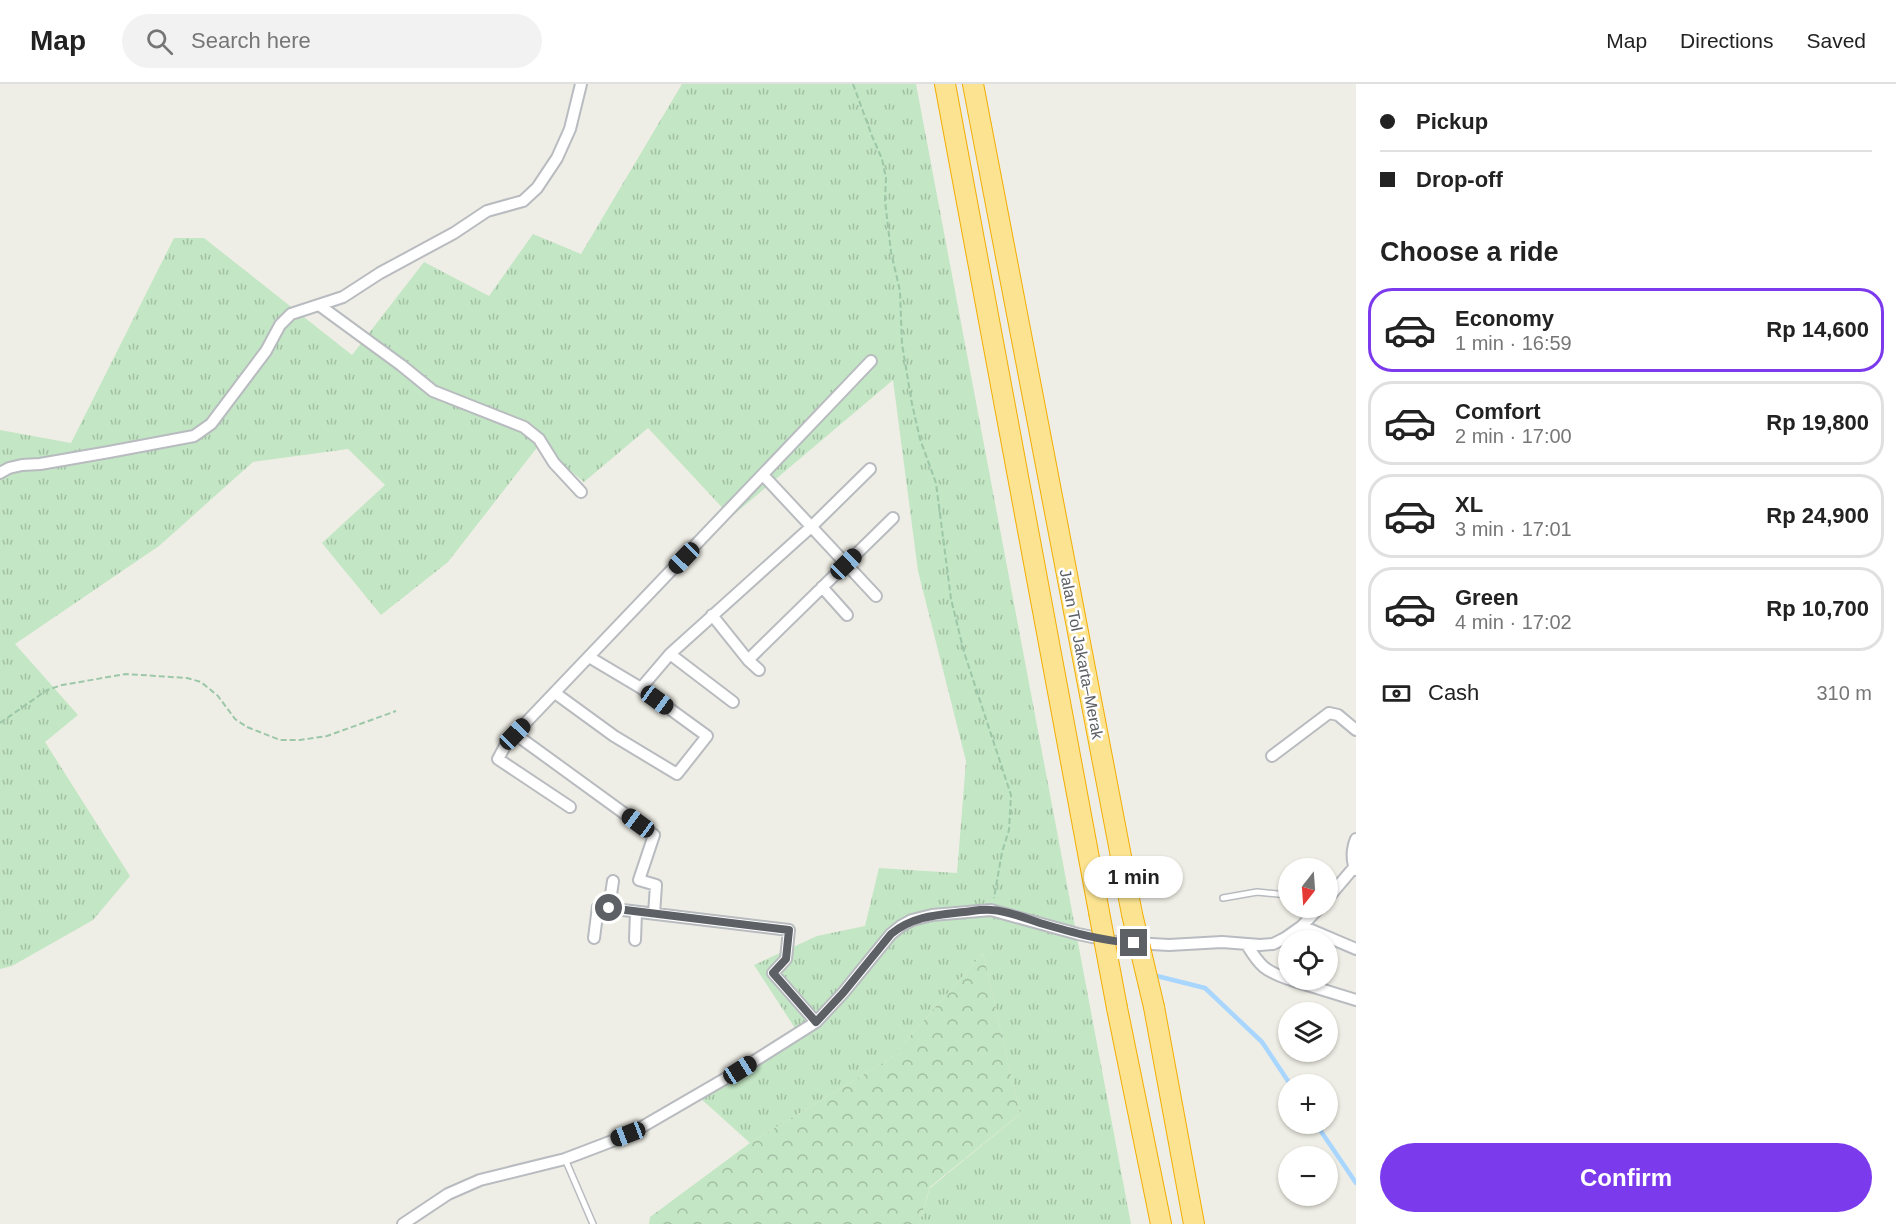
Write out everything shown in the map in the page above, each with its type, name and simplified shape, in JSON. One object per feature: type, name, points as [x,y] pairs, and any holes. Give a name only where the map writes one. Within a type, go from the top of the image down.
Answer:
[{"type":"highway","name":"Jalan Tol Jakarta–Merak","points":[[945,84],[1117,1008],[1161,1224]]},
{"type":"highway","name":"Jalan Tol Jakarta–Merak","points":[[973,84],[1132,914],[1154,1007],[1194,1224]]},
{"type":"street","points":[[0,473],[22,465],[40,464],[194,436],[211,424],[232,398],[266,351],[285,318],[343,297],[380,273],[454,233],[487,211],[523,201],[537,188],[557,158],[570,129],[581,84]]},
{"type":"street","points":[[319,305],[433,391],[524,428],[539,439],[554,463],[581,492]]},
{"type":"street","points":[[570,807],[498,759],[506,744],[871,361]]},
{"type":"street","points":[[641,688],[670,654],[811,527],[870,469]]},
{"type":"street","points":[[763,475],[876,596]]},
{"type":"street","points":[[748,660],[893,518]]},
{"type":"street","points":[[822,587],[847,615]]},
{"type":"street","points":[[712,615],[748,660],[759,670]]},
{"type":"street","points":[[670,654],[733,702]]},
{"type":"street","points":[[555,693],[614,736],[676,774],[707,736],[641,688],[589,657]]},
{"type":"street","points":[[1272,756],[1329,713],[1338,715],[1356,730]]},
{"type":"street","points":[[515,734],[654,835],[639,880],[656,885],[654,914]]},
{"type":"street","points":[[1338,887],[1355,867],[1353,847],[1356,839]]},
{"type":"street","points":[[609,908],[613,882]]},
{"type":"street","points":[[594,938],[598,907],[789,930],[786,959],[773,973],[816,1022]]},
{"type":"street","points":[[403,1224],[448,1194],[480,1180],[565,1159],[628,1134],[740,1070],[816,1022],[891,934],[912,920],[932,915],[991,910],[1116,942],[1169,945],[1222,942],[1247,945],[1274,944],[1302,926],[1310,918]]},
{"type":"street","points":[[635,940],[636,912]]},
{"type":"street","points":[[1302,926],[1356,949]]},
{"type":"street","points":[[1247,945],[1263,968],[1278,975]]},
{"type":"street","points":[[1325,990],[1356,1000]]},
{"type":"lane","points":[[1222,898],[1257,892],[1278,895]]},
{"type":"lane","points":[[565,1159],[593,1224]]},
{"type":"path","points":[[854,84],[882,159],[886,178],[885,201],[891,252],[900,291],[902,344],[920,439],[936,483],[951,599],[964,652],[1011,795],[1010,830],[1002,852],[991,910]]},
{"type":"path","points":[[0,723],[47,690],[62,685],[126,674],[187,678],[201,682],[218,696],[241,723],[280,740],[327,736],[396,711]]},
{"type":"green space","points":[[682,84],[916,84],[1131,1224],[919,1224],[930,1188],[1020,1114],[983,953],[891,1058],[750,1143],[699,1097],[802,1039],[754,965],[817,936],[865,926],[879,868],[957,873],[966,761],[918,571],[893,380],[731,517],[648,428],[584,482],[539,445],[448,562],[381,615],[322,543],[385,485],[348,449],[253,462],[159,546],[15,644],[78,715],[45,742],[130,876],[93,920],[12,966],[0,969],[0,430],[71,443],[174,238],[204,238],[352,355],[424,262],[489,296],[533,234],[581,254]]},
{"type":"green space","points":[[983,953],[1020,1114],[930,1187],[919,1224],[649,1224],[650,1217],[750,1143],[891,1058]]},
{"type":"waterway","points":[[1153,975],[1205,988],[1262,1042],[1283,1074]]},
{"type":"waterway","points":[[1323,1134],[1356,1183]]},
{"type":"route","points":[[609,908],[789,930],[786,959],[773,973],[816,1022],[891,934],[912,920],[932,915],[991,910],[1020,916],[1078,934],[1116,942],[1134,943]]}]
